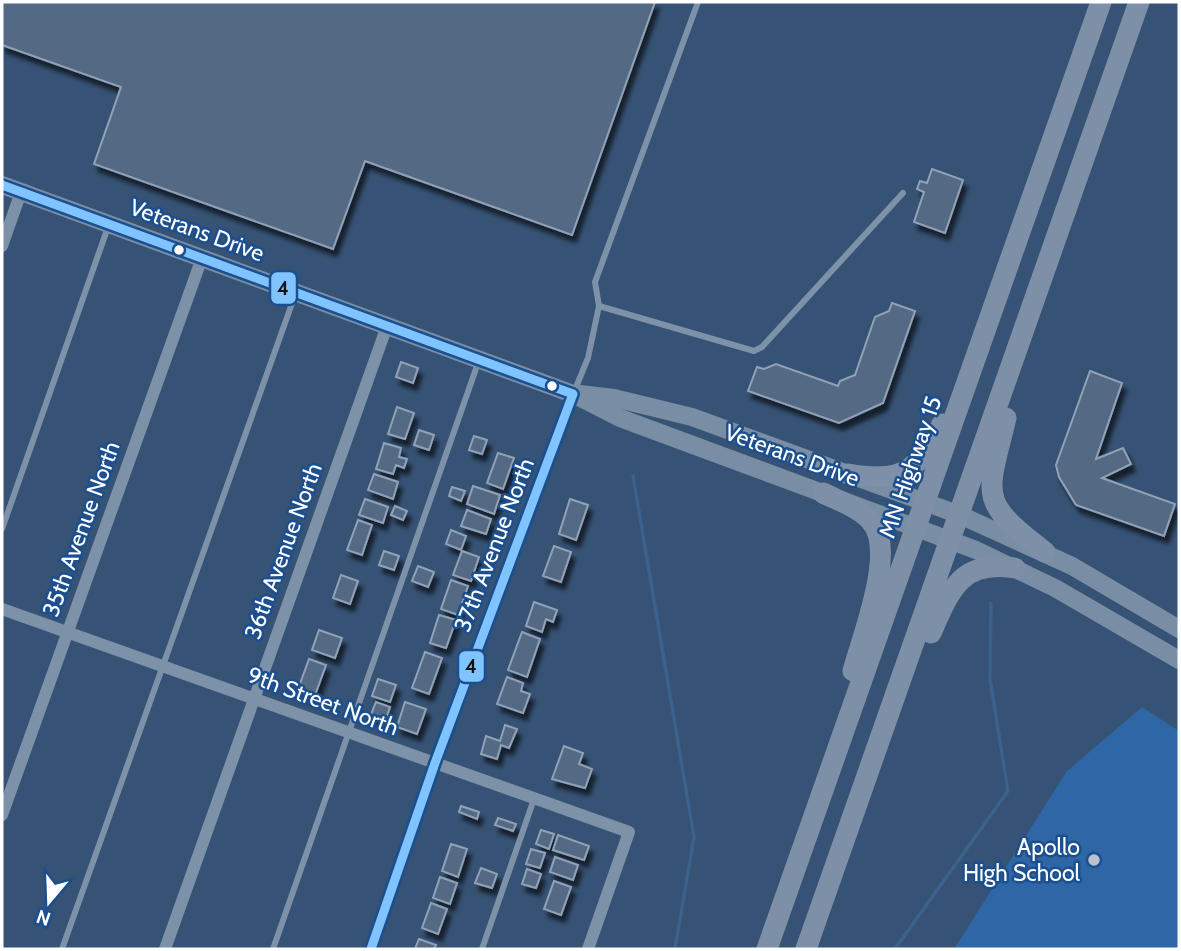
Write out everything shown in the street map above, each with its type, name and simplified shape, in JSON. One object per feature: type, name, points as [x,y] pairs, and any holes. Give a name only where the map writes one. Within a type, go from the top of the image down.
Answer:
[{"type":"highway","name":"MN Highway 15","points":[[767,949],[1101,2]]},
{"type":"highway","points":[[806,949],[1139,2]]},
{"type":"highway","points":[[1038,290],[994,467],[992,491],[995,507],[1005,521],[1045,552]]},
{"type":"highway","points":[[848,474],[885,479],[907,472],[915,466],[931,445],[979,350]]},
{"type":"highway","points":[[822,795],[879,571],[881,550],[877,532],[870,520],[823,493]]},
{"type":"highway","points":[[869,772],[953,588],[974,570],[997,565],[1015,568]]},
{"type":"main road","name":"Veterans Drive","points":[[2,185],[573,394],[620,418],[951,540],[1015,568],[1179,660]]},
{"type":"main road","name":"Veterans Drive","points":[[573,394],[614,398],[692,418],[960,515],[1045,552],[1179,629]]},
{"type":"street","points":[[2,246],[21,192]]},
{"type":"street","name":"35th Avenue North","points":[[2,814],[201,258]]},
{"type":"street","name":"36th Avenue North","points":[[165,949],[252,698],[387,326]]},
{"type":"street","name":"37th Avenue North","points":[[371,949],[435,763],[573,394]]},
{"type":"street","name":"9th Street North","points":[[2,609],[629,832],[588,949]]},
{"type":"lane","points":[[573,394],[587,358],[599,306],[595,282],[698,2]]},
{"type":"lane","points":[[599,306],[754,351],[762,347],[903,193]]},
{"type":"lane","points":[[2,529],[109,224]]},
{"type":"lane","points":[[62,949],[296,292]]},
{"type":"lane","points":[[273,949],[351,733],[479,360]]},
{"type":"lane","points":[[482,949],[535,799]]},
{"type":"shaded area","name":"Apollo High School","points":[[1142,707],[1179,731],[1179,949],[954,949],[1067,771]]},
{"type":"building","points":[[2,2],[655,2],[572,235],[365,161],[333,249],[94,164],[121,87],[2,45]]},
{"type":"building","points":[[932,169],[963,180],[945,233],[914,222],[924,192],[917,189],[920,181],[927,183]]},
{"type":"building","points":[[892,303],[915,311],[883,403],[839,423],[748,391],[757,367],[764,369],[776,364],[838,386],[840,381],[855,375],[875,317],[889,311]]},
{"type":"building","points":[[401,362],[418,368],[413,383],[396,377]]},
{"type":"building","points":[[1090,371],[1122,383],[1096,459],[1123,448],[1131,464],[1102,478],[1175,504],[1164,536],[1076,505],[1059,477],[1056,465]]},
{"type":"building","points":[[397,407],[414,413],[405,439],[388,434]]},
{"type":"building","points":[[419,430],[434,435],[429,450],[414,445]]},
{"type":"building","points":[[474,436],[487,440],[482,454],[469,450]]},
{"type":"building","points":[[384,443],[401,448],[399,457],[407,459],[404,468],[396,465],[393,474],[376,469]]},
{"type":"building","points":[[498,453],[514,458],[503,489],[487,483]]},
{"type":"building","points":[[374,474],[398,482],[393,499],[368,490]]},
{"type":"building","points":[[473,486],[500,495],[494,514],[467,504]]},
{"type":"building","points":[[452,487],[465,491],[461,501],[449,496]]},
{"type":"building","points":[[365,499],[388,507],[383,523],[359,515]]},
{"type":"building","points":[[570,499],[588,505],[576,540],[559,534]]},
{"type":"building","points":[[395,506],[407,511],[403,520],[391,515]]},
{"type":"building","points":[[467,510],[491,519],[486,534],[461,526]]},
{"type":"building","points":[[358,520],[372,525],[362,555],[347,550]]},
{"type":"building","points":[[451,530],[466,536],[461,550],[446,544]]},
{"type":"building","points":[[554,546],[571,552],[561,582],[543,576]]},
{"type":"building","points":[[384,551],[399,556],[394,570],[379,565]]},
{"type":"building","points":[[462,551],[479,557],[471,581],[453,575]]},
{"type":"building","points":[[418,566],[434,572],[428,587],[412,581]]},
{"type":"building","points":[[341,575],[358,581],[350,604],[333,598]]},
{"type":"building","points":[[451,580],[468,586],[458,615],[441,609]]},
{"type":"building","points":[[534,602],[557,610],[553,622],[546,619],[542,632],[526,626]]},
{"type":"building","points":[[439,615],[456,620],[446,648],[430,643]]},
{"type":"building","points":[[319,630],[342,638],[335,658],[312,650]]},
{"type":"building","points":[[522,632],[540,639],[527,677],[508,670]]},
{"type":"building","points":[[425,652],[442,658],[429,694],[412,688]]},
{"type":"building","points":[[309,659],[326,665],[314,698],[297,692]]},
{"type":"building","points":[[507,677],[523,683],[521,691],[530,694],[523,713],[497,704]]},
{"type":"building","points":[[378,679],[396,685],[390,702],[372,696]]},
{"type":"building","points":[[376,702],[390,707],[385,722],[370,717]]},
{"type":"building","points":[[405,702],[426,709],[417,734],[397,727]]},
{"type":"building","points":[[505,725],[517,729],[509,748],[501,745],[497,759],[481,754],[486,736],[500,741]]},
{"type":"building","points":[[564,746],[583,753],[579,764],[592,769],[585,788],[552,779]]},
{"type":"building","points":[[461,806],[479,812],[477,819],[459,812]]},
{"type":"building","points":[[498,818],[516,824],[513,831],[495,825]]},
{"type":"building","points":[[541,830],[554,834],[549,849],[536,844]]},
{"type":"building","points":[[558,835],[589,846],[584,860],[553,850]]},
{"type":"building","points":[[451,844],[467,849],[458,877],[442,871]]},
{"type":"building","points":[[531,849],[545,853],[540,868],[526,864]]},
{"type":"building","points":[[555,857],[578,865],[573,880],[550,872]]},
{"type":"building","points":[[481,868],[497,874],[492,888],[475,883]]},
{"type":"building","points":[[527,869],[541,874],[536,888],[522,884]]},
{"type":"building","points":[[440,877],[457,883],[450,904],[433,898]]},
{"type":"building","points":[[554,881],[571,887],[561,915],[544,909]]},
{"type":"building","points":[[431,903],[447,909],[438,934],[422,928]]},
{"type":"building","points":[[419,939],[436,945],[434,949],[415,949]]},
{"type":"waterway","points":[[633,476],[694,837],[675,949]]},
{"type":"waterway","points":[[895,949],[1008,791],[990,679],[991,603]]},
{"type":"transit line","name":"4","points":[[2,185],[573,394],[435,763],[371,949]]},
{"type":"place","name":"Apollo High School","points":[[1094,860]]}]
